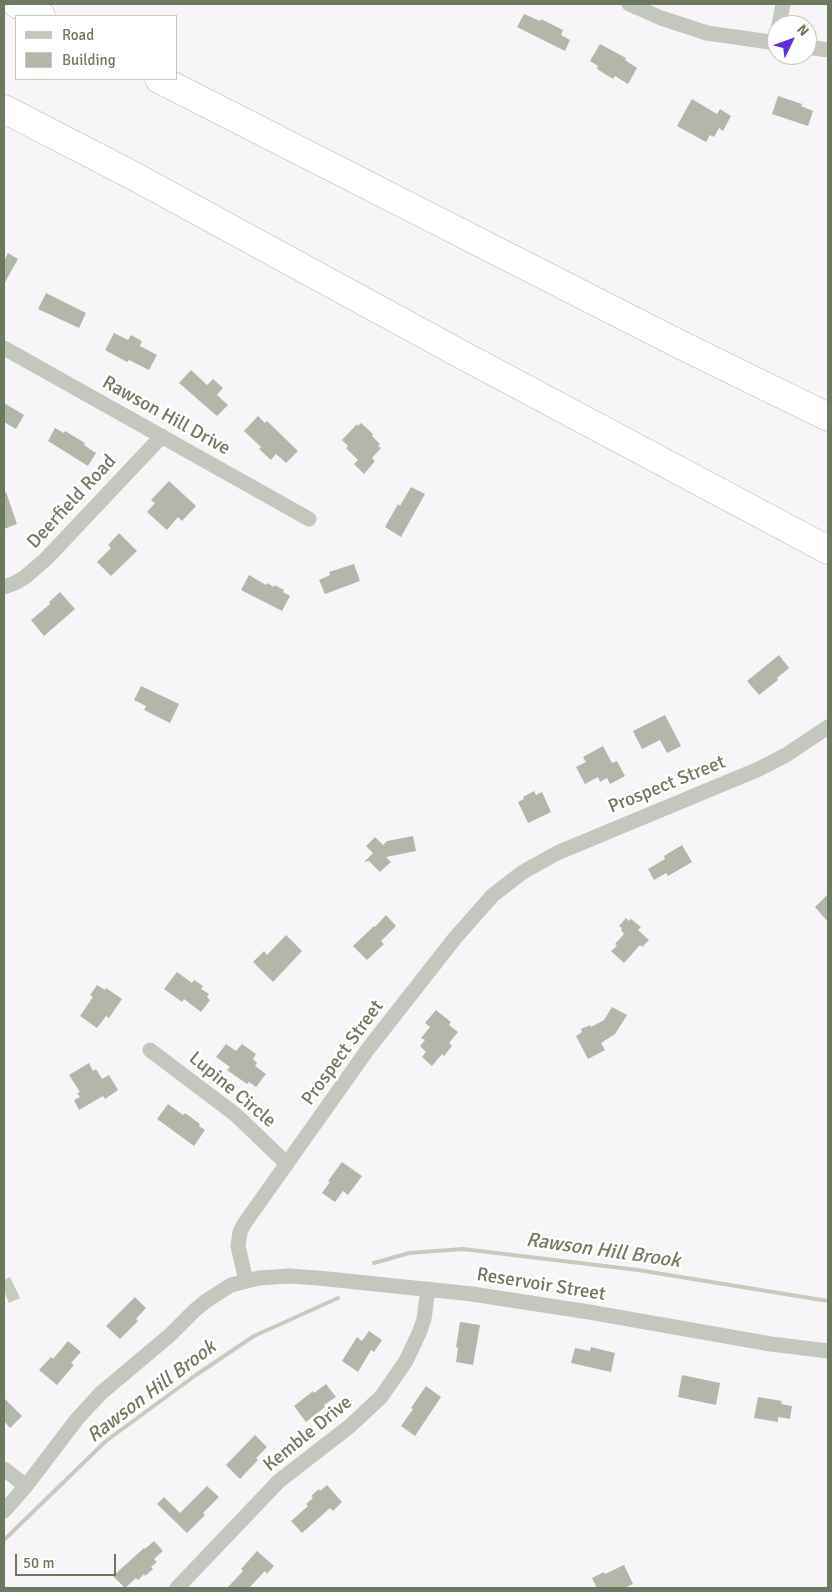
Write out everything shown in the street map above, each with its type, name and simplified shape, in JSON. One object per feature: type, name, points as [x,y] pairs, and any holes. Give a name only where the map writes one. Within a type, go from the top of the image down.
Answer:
[{"type":"highway","points":[[17,4],[39,15]]},
{"type":"highway","points":[[161,80],[654,331],[828,417]]},
{"type":"highway","points":[[4,108],[828,550]]},
{"type":"street","points":[[629,4],[669,21],[707,33],[767,42]]},
{"type":"street","name":"Rawson Hill Drive","points":[[4,348],[309,519]]},
{"type":"street","name":"Deerfield Road","points":[[4,587],[25,577],[46,559],[162,436]]},
{"type":"street","name":"Prospect Street","points":[[246,1281],[238,1246],[240,1232],[244,1224],[368,1049],[480,909],[522,872],[574,845],[759,770],[786,755],[828,726]]},
{"type":"street","name":"Lupine Circle","points":[[150,1050],[236,1115],[287,1164]]},
{"type":"street","name":"Reservoir Street","points":[[246,1281],[274,1276],[304,1277],[428,1289],[580,1310],[771,1344],[828,1351]]},
{"type":"street","points":[[4,1511],[26,1486],[77,1418],[101,1393],[170,1336],[206,1300],[231,1285],[246,1281]]},
{"type":"street","name":"Kemble Drive","points":[[177,1588],[280,1481],[350,1426],[381,1397],[402,1367],[420,1331],[424,1319],[428,1289]]},
{"type":"street","points":[[4,1469],[26,1486]]},
{"type":"shaded area","points":[[10,1277],[20,1298],[9,1303],[4,1291],[4,1280]]},
{"type":"building","points":[[524,14],[540,21],[541,19],[563,30],[561,35],[570,40],[565,51],[517,27]]},
{"type":"building","points":[[600,44],[626,58],[625,60],[637,68],[628,84],[615,76],[613,79],[597,69],[598,66],[590,61]]},
{"type":"building","points":[[778,96],[802,104],[801,106],[813,111],[808,126],[772,114]]},
{"type":"building","points":[[692,99],[717,114],[720,109],[731,116],[723,131],[719,128],[714,137],[710,135],[706,142],[677,126]]},
{"type":"building","points":[[8,253],[18,259],[4,284],[4,261]]},
{"type":"building","points":[[46,293],[86,313],[79,328],[38,309]]},
{"type":"building","points":[[114,333],[128,340],[131,335],[142,341],[140,346],[157,355],[149,370],[129,360],[127,362],[105,350]]},
{"type":"building","points":[[191,370],[207,385],[213,379],[223,388],[217,395],[228,405],[217,416],[179,383]]},
{"type":"building","points":[[4,403],[24,415],[16,429],[4,422]]},
{"type":"building","points":[[258,416],[265,423],[267,421],[298,451],[286,463],[276,454],[271,460],[259,449],[261,447],[244,431]]},
{"type":"building","points":[[361,423],[373,434],[372,436],[380,444],[378,446],[381,448],[372,458],[375,461],[364,474],[354,464],[358,460],[346,448],[348,446],[342,440],[357,424],[358,426]]},
{"type":"building","points":[[55,428],[64,433],[65,431],[85,443],[84,445],[96,453],[88,466],[48,441]]},
{"type":"building","points":[[169,481],[196,506],[182,521],[178,517],[167,530],[147,512],[155,503],[151,500]]},
{"type":"building","points":[[411,487],[425,494],[401,537],[385,527],[398,504],[400,506]]},
{"type":"building","points":[[4,492],[6,492],[17,524],[4,529]]},
{"type":"building","points":[[119,533],[137,551],[111,576],[97,562],[111,548],[108,545]]},
{"type":"building","points":[[354,564],[360,581],[325,594],[319,580],[330,575],[329,572]]},
{"type":"building","points":[[249,575],[266,585],[267,583],[274,587],[275,585],[290,596],[282,611],[241,590]]},
{"type":"building","points":[[60,592],[75,609],[44,636],[31,620],[50,604],[49,602]]},
{"type":"building","points":[[779,655],[789,668],[777,678],[778,680],[759,695],[747,681]]},
{"type":"building","points":[[141,686],[179,704],[170,723],[144,710],[146,706],[134,700]]},
{"type":"building","points":[[665,715],[681,746],[667,753],[660,740],[642,749],[633,731]]},
{"type":"building","points":[[603,746],[612,763],[617,761],[625,776],[610,784],[607,778],[600,782],[598,777],[585,784],[576,767],[586,762],[583,757]]},
{"type":"building","points":[[534,791],[536,795],[542,792],[551,812],[528,823],[518,802]]},
{"type":"building","points":[[413,836],[416,851],[386,857],[391,862],[380,872],[369,861],[364,862],[373,853],[366,846],[375,837],[383,845],[387,841]]},
{"type":"building","points":[[682,845],[692,862],[668,876],[666,873],[654,880],[648,869],[665,859],[664,856]]},
{"type":"building","points":[[828,894],[828,922],[815,907]]},
{"type":"building","points":[[386,915],[396,926],[381,941],[384,944],[367,960],[353,946]]},
{"type":"building","points":[[626,918],[629,921],[631,919],[641,927],[638,930],[649,940],[642,947],[640,945],[624,963],[611,951],[617,946],[615,944],[624,934],[619,926]]},
{"type":"building","points":[[286,935],[302,951],[273,982],[253,962],[264,951],[267,955]]},
{"type":"building","points":[[177,972],[192,983],[194,980],[203,986],[201,989],[209,994],[207,997],[210,1000],[201,1012],[184,999],[182,1002],[164,989]]},
{"type":"building","points":[[97,985],[105,990],[106,988],[122,999],[109,1018],[106,1016],[97,1028],[80,1016],[93,997],[90,995]]},
{"type":"building","points":[[612,1007],[627,1015],[615,1034],[601,1043],[605,1050],[588,1059],[576,1036],[582,1032],[581,1029],[590,1025],[591,1027],[604,1020]]},
{"type":"building","points":[[436,1010],[451,1022],[449,1025],[458,1032],[449,1043],[452,1046],[432,1066],[422,1057],[426,1052],[420,1046],[425,1040],[421,1038],[430,1027],[425,1023]]},
{"type":"building","points":[[226,1044],[236,1051],[242,1044],[256,1054],[253,1059],[257,1063],[255,1066],[266,1074],[256,1087],[249,1082],[247,1084],[227,1070],[230,1067],[216,1057]]},
{"type":"building","points":[[89,1063],[93,1071],[96,1069],[102,1079],[109,1075],[118,1090],[105,1099],[103,1096],[79,1110],[74,1100],[80,1097],[77,1093],[80,1092],[69,1075]]},
{"type":"building","points":[[168,1104],[183,1115],[185,1113],[205,1130],[194,1146],[157,1119]]},
{"type":"building","points":[[342,1162],[362,1176],[348,1195],[343,1191],[335,1202],[322,1193]]},
{"type":"building","points":[[135,1297],[146,1308],[136,1319],[138,1321],[120,1339],[106,1326]]},
{"type":"building","points":[[460,1322],[480,1325],[473,1365],[456,1362]]},
{"type":"building","points":[[369,1331],[382,1340],[374,1352],[371,1350],[358,1372],[342,1361],[357,1337],[362,1341]]},
{"type":"building","points":[[68,1341],[81,1352],[71,1363],[74,1365],[57,1385],[39,1370],[51,1357],[53,1359]]},
{"type":"building","points":[[591,1347],[615,1353],[611,1372],[571,1363],[575,1348],[590,1351]]},
{"type":"building","points":[[682,1375],[720,1383],[716,1405],[678,1397]]},
{"type":"building","points":[[326,1384],[336,1397],[324,1405],[325,1407],[306,1422],[294,1406],[313,1391],[314,1393]]},
{"type":"building","points":[[426,1386],[441,1397],[415,1436],[401,1426]]},
{"type":"building","points":[[758,1397],[782,1401],[781,1404],[792,1406],[790,1419],[778,1417],[778,1422],[754,1418]]},
{"type":"building","points":[[4,1398],[22,1416],[10,1428],[4,1421]]},
{"type":"building","points":[[255,1435],[267,1447],[256,1458],[258,1460],[240,1479],[226,1465]]},
{"type":"building","points":[[327,1485],[342,1502],[333,1511],[330,1508],[302,1533],[291,1521],[308,1506],[306,1504],[313,1498],[311,1496]]},
{"type":"building","points":[[207,1486],[219,1497],[187,1533],[157,1504],[164,1497],[180,1513]]},
{"type":"building","points":[[154,1541],[163,1551],[154,1559],[157,1562],[151,1567],[153,1569],[138,1580],[136,1578],[125,1588],[113,1576]]},
{"type":"building","points":[[257,1551],[274,1566],[267,1574],[265,1571],[249,1588],[227,1588],[243,1571],[241,1569]]},
{"type":"building","points":[[624,1565],[633,1584],[624,1588],[597,1588],[592,1578]]},
{"type":"waterway","name":"Rawson Hill Brook","points":[[374,1263],[409,1253],[463,1249],[638,1270],[828,1301]]},
{"type":"waterway","name":"Rawson Hill Brook","points":[[4,1540],[106,1441],[196,1375],[254,1336],[338,1298]]}]
